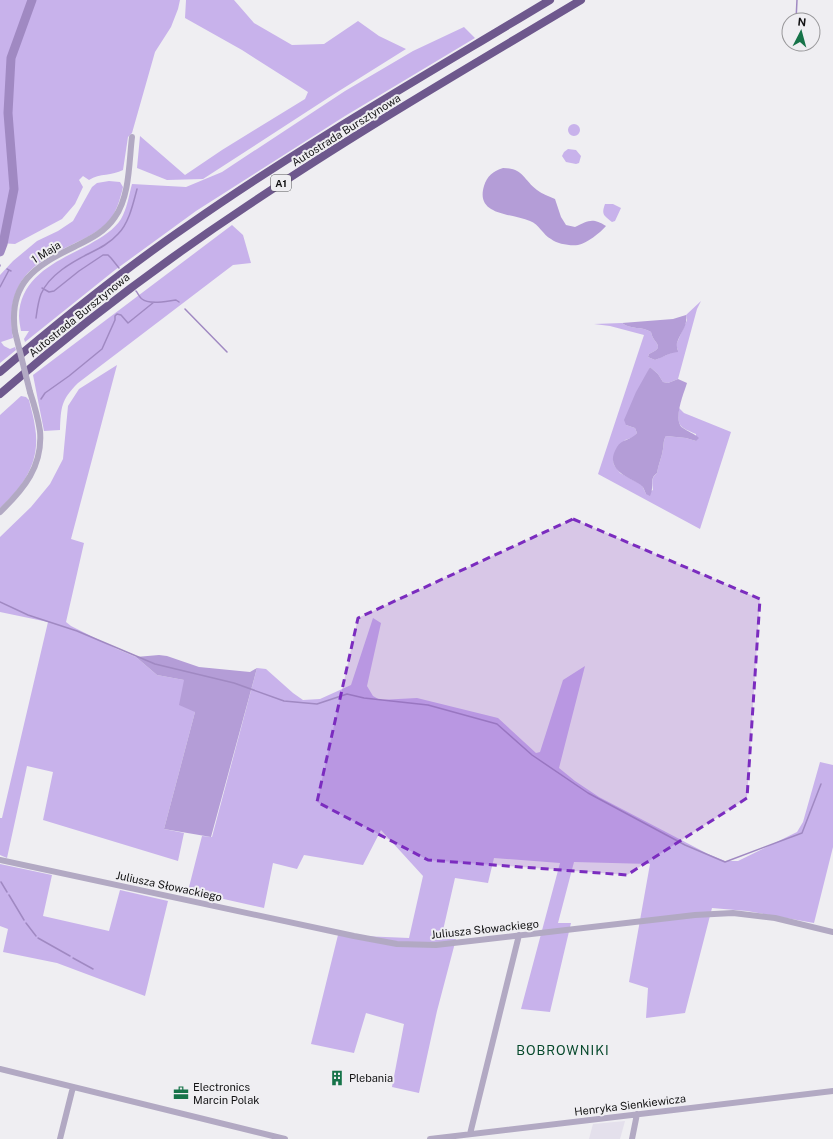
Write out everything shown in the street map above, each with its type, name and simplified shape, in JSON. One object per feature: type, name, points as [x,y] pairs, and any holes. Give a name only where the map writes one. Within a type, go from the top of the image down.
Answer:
[{"type":"highway","name":"Autostrada Bursztynowa","points":[[0,372],[103,288],[178,232],[227,198],[317,141],[550,0]]},
{"type":"highway","name":"Autostrada Bursztynowa","points":[[0,394],[76,330],[130,288],[230,217],[355,136],[580,0]]},
{"type":"street","name":"1 Maja","points":[[0,512],[15,498],[27,482],[36,462],[40,442],[40,431],[15,332],[15,304],[21,288],[29,276],[46,261],[96,236],[107,228],[116,217],[123,203],[132,136]]},
{"type":"street","name":"Juliusza Słowackiego","points":[[0,860],[397,944],[436,945],[695,915],[733,913],[775,918],[833,932]]},
{"type":"street","points":[[470,1134],[519,935]]},
{"type":"street","points":[[0,1069],[285,1139]]},
{"type":"street","points":[[60,1139],[73,1087]]},
{"type":"street","name":"Henryka Sienkiewicza","points":[[430,1139],[833,1090]]},
{"type":"street","points":[[632,1139],[637,1114]]},
{"type":"highlighted area","points":[[573,519],[760,599],[747,798],[627,875],[428,860],[317,802],[358,618]]},
{"type":"shaded area","points":[[0,0],[180,0],[171,27],[155,52],[132,133],[128,137],[123,170],[97,176],[89,180],[83,176],[79,180],[83,187],[75,204],[62,219],[15,244],[0,243]]},
{"type":"shaded area","points":[[186,0],[234,0],[254,23],[292,45],[324,44],[358,21],[379,36],[406,49],[203,179],[167,180],[137,168],[140,136],[185,175],[222,150],[305,99],[308,92],[242,50],[185,18]]},
{"type":"shaded area","points":[[464,27],[475,38],[345,116],[196,211],[115,270],[25,342],[24,339],[29,331],[21,331],[19,316],[21,302],[26,290],[34,279],[55,263],[99,239],[115,227],[125,211],[132,184],[186,187],[222,172],[345,91],[413,51]]},
{"type":"shaded area","points":[[572,124],[576,124],[580,130],[576,136],[572,136],[568,132],[568,128]]},
{"type":"shaded area","points":[[568,149],[576,150],[581,156],[579,163],[576,164],[566,162],[562,156]]},
{"type":"shaded area","points":[[503,168],[510,168],[519,172],[537,190],[555,199],[561,217],[566,225],[575,227],[593,221],[606,226],[597,235],[585,242],[578,245],[568,245],[554,241],[533,222],[497,212],[485,203],[483,196],[484,186],[491,174]]},
{"type":"shaded area","points":[[109,181],[120,182],[123,187],[113,215],[107,223],[93,234],[39,263],[21,282],[12,306],[13,338],[1,342],[4,346],[10,349],[15,347],[16,350],[0,363],[0,275],[13,261],[37,241],[58,231],[73,221],[92,187],[97,183]]},
{"type":"shaded area","points":[[605,204],[613,204],[621,208],[615,221],[612,222],[603,213]]},
{"type":"shaded area","points":[[232,225],[243,235],[251,263],[233,265],[78,383],[68,394],[63,404],[60,430],[44,431],[33,375]]},
{"type":"shaded area","points":[[701,301],[697,309],[678,379],[668,383],[663,382],[658,374],[650,367],[626,425],[635,428],[637,433],[634,437],[625,440],[613,460],[614,465],[620,473],[642,485],[646,494],[653,490],[652,482],[657,473],[666,436],[686,438],[696,441],[696,434],[686,430],[680,425],[678,419],[679,408],[684,413],[731,432],[700,529],[598,474],[644,335],[610,326],[594,324],[622,323],[629,327],[648,330],[651,332],[658,344],[657,349],[649,354],[648,357],[655,360],[678,350],[676,345],[687,320],[686,315]]},
{"type":"shaded area","points":[[686,315],[685,326],[678,339],[678,352],[655,360],[648,357],[649,354],[658,347],[658,344],[651,332],[644,329],[629,327],[622,323],[673,319]]},
{"type":"shaded area","points":[[117,365],[71,539],[84,543],[66,622],[117,649],[136,657],[157,675],[184,680],[195,712],[164,829],[184,833],[178,861],[43,820],[53,772],[27,766],[7,858],[0,855],[0,818],[2,818],[48,622],[0,612],[0,537],[31,507],[50,484],[63,459],[68,406],[79,389]]},
{"type":"shaded area","points":[[650,367],[658,374],[663,382],[668,383],[678,379],[687,383],[680,407],[680,424],[683,428],[699,438],[696,441],[686,438],[666,436],[657,473],[652,481],[650,496],[646,494],[641,485],[623,475],[616,468],[613,459],[614,453],[619,444],[637,433],[635,428],[626,425],[624,420],[636,392]]},
{"type":"shaded area","points":[[21,396],[26,397],[29,400],[35,427],[36,439],[33,462],[23,482],[9,500],[0,508],[0,415]]},
{"type":"shaded area","points":[[373,618],[381,623],[367,686],[373,696],[380,700],[417,698],[498,718],[536,753],[540,752],[563,680],[585,666],[559,768],[599,797],[708,854],[725,861],[738,861],[797,832],[803,822],[820,762],[833,765],[833,847],[814,923],[747,911],[712,908],[685,1013],[646,1018],[648,988],[629,982],[650,864],[574,862],[558,923],[571,923],[550,1012],[521,1009],[560,863],[494,858],[488,883],[455,878],[441,939],[456,939],[437,1011],[419,1093],[392,1087],[404,1024],[366,1013],[354,1053],[311,1044],[338,935],[409,938],[423,876],[381,830],[363,865],[304,855],[297,869],[273,863],[264,908],[188,891],[202,836],[212,837],[257,668],[266,669],[303,700],[320,699],[351,685]]},
{"type":"shaded area","points":[[159,655],[167,656],[199,667],[250,672],[257,668],[211,837],[164,829],[195,712],[179,705],[184,680],[157,675],[136,657]]},
{"type":"shaded area","points":[[0,864],[52,875],[43,916],[109,931],[120,890],[168,901],[145,996],[57,963],[3,952],[8,929],[0,926]]},
{"type":"shaded area","points":[[625,1121],[620,1139],[589,1139],[593,1124]]},
{"type":"waterway","points":[[0,252],[14,189],[8,113],[11,58],[32,0]]},
{"type":"waterway","points":[[796,12],[797,0]]},
{"type":"waterway","points":[[36,318],[41,294],[55,275],[69,265],[108,243],[122,230],[130,213],[137,189]]},
{"type":"waterway","points":[[42,288],[49,292],[54,291],[79,271],[103,255],[108,255],[119,268]]},
{"type":"waterway","points":[[7,269],[11,271]]},
{"type":"waterway","points":[[0,287],[9,270]]},
{"type":"waterway","points":[[136,291],[145,301],[158,302],[176,300],[179,302]]},
{"type":"waterway","points":[[41,399],[45,393],[69,376],[102,349],[117,314],[121,315],[128,323],[154,302]]},
{"type":"waterway","points":[[185,309],[227,352]]},
{"type":"waterway","points":[[0,602],[28,615],[77,631],[155,664],[234,683],[284,701],[317,704],[347,694],[364,698],[428,705],[497,724],[532,755],[588,793],[685,845],[725,862],[802,833],[821,784]]},
{"type":"waterway","points":[[1,882],[7,892]]},
{"type":"waterway","points":[[9,895],[24,920]]},
{"type":"waterway","points":[[26,923],[36,936]]},
{"type":"waterway","points":[[38,938],[70,956]]},
{"type":"waterway","points":[[73,958],[93,969]]},
{"type":"place","name":"Plebania","points":[[337,1078]]},
{"type":"place","name":"Electronics Marcin Polak","points":[[181,1093]]},
{"type":"district","name":"BOBROWNIKI","points":[[563,1050]]}]
